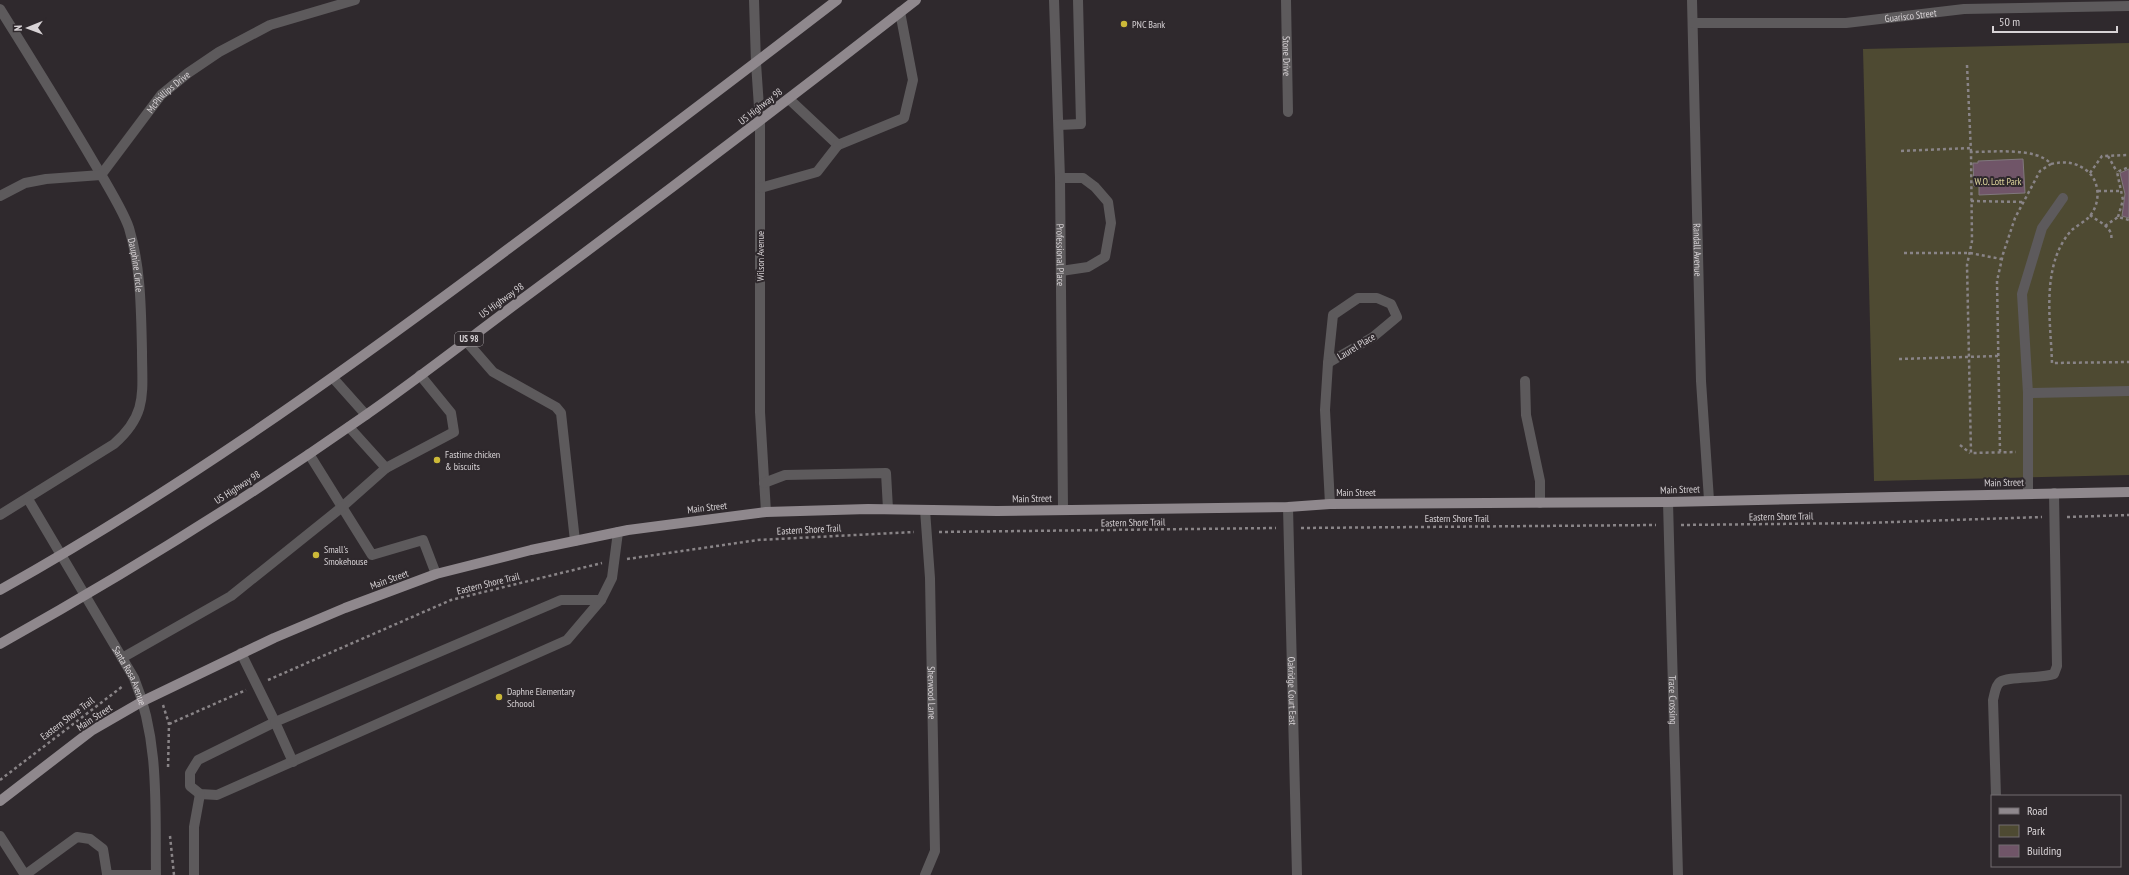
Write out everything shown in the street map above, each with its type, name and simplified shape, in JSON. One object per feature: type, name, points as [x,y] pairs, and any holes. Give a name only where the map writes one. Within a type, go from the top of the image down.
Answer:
[{"type":"main road","points":[[0,590],[62,555],[197,470],[333,378],[756,63],[836,0]]},
{"type":"main road","name":"US Highway 98","points":[[0,644],[86,596],[257,489],[366,416],[760,122],[916,0]]},
{"type":"main road","name":"Main Street","points":[[0,801],[91,731],[143,701],[241,653],[345,608],[436,574],[531,550],[618,532],[766,512],[888,509],[1063,510],[1288,507],[1330,504],[1668,502],[2129,492]]},
{"type":"street","name":"McPhillips Drive","points":[[101,175],[161,95],[188,73],[219,52],[270,25],[355,0]]},
{"type":"street","name":"Wilson Avenue","points":[[754,0],[760,122],[760,412],[766,512]]},
{"type":"street","name":"Professional Place","points":[[1054,0],[1060,178],[1063,510]]},
{"type":"street","points":[[1059,125],[1081,124],[1078,0]]},
{"type":"street","name":"Stone Drive","points":[[1286,0],[1288,112]]},
{"type":"street","name":"Randall Avenue","points":[[1692,0],[1701,374],[1710,500]]},
{"type":"street","name":"Guarisco Street","points":[[1693,23],[1846,23],[1964,9],[2129,6]]},
{"type":"street","name":"Dauphine Circle","points":[[0,8],[101,175],[128,226],[137,259],[141,311],[142,397],[138,414],[128,431],[119,440],[28,499],[0,514]]},
{"type":"street","points":[[760,188],[817,172],[838,146],[904,118],[913,80],[900,12]]},
{"type":"street","points":[[789,99],[838,146]]},
{"type":"street","points":[[0,196],[25,183],[46,179],[101,175]]},
{"type":"street","points":[[1060,178],[1083,178],[1095,187],[1108,202],[1111,223],[1105,257],[1088,267],[1061,271]]},
{"type":"street","points":[[2028,494],[2028,393],[2022,294],[2042,228],[2063,198]]},
{"type":"street","name":"Laurel Place","points":[[1328,363],[1373,337],[1397,317],[1391,304],[1377,298],[1358,298],[1333,315],[1328,363],[1325,410],[1330,504]]},
{"type":"street","points":[[466,341],[494,372],[556,407],[561,413],[575,541]]},
{"type":"street","points":[[122,658],[231,596],[342,506],[386,468],[454,432],[451,413],[420,375]]},
{"type":"street","points":[[333,378],[366,416]]},
{"type":"street","points":[[1525,381],[1526,415],[1540,481],[1540,503]]},
{"type":"street","points":[[2028,393],[2129,390]]},
{"type":"street","points":[[349,427],[386,468]]},
{"type":"street","points":[[309,454],[372,555],[423,540],[436,574]]},
{"type":"street","points":[[764,483],[785,475],[886,473],[888,509]]},
{"type":"street","points":[[1996,795],[1993,700],[1996,688],[2001,681],[2008,679],[2045,678],[2054,674],[2058,666],[2054,494]]},
{"type":"street","name":"Santa Rosa Avenue","points":[[28,499],[134,678],[143,701],[154,754],[156,875]]},
{"type":"street","name":"Trace Crossing","points":[[1668,502],[1678,875]]},
{"type":"street","name":"Oakridge Court East","points":[[1288,507],[1297,875]]},
{"type":"street","name":"Sherwood Lane","points":[[925,510],[930,578],[935,851],[925,875]]},
{"type":"street","points":[[601,600],[561,600],[275,722],[198,760],[190,773],[190,786],[200,794],[218,795],[567,640],[601,600],[612,578],[618,532]]},
{"type":"street","points":[[241,653],[293,762]]},
{"type":"street","points":[[194,875],[194,827],[200,794]]},
{"type":"street","points":[[0,836],[25,875],[77,837],[90,839],[103,849],[107,874],[156,875]]},
{"type":"path","points":[[1967,65],[1972,201],[1972,241],[1967,265],[1971,453]]},
{"type":"path","points":[[1901,151],[1970,148]]},
{"type":"path","points":[[1971,152],[2032,154],[2046,158],[2051,164]]},
{"type":"path","points":[[2090,173],[2102,156],[2129,156]]},
{"type":"path","points":[[2105,226],[2118,217],[2123,200],[2117,172],[2108,156]]},
{"type":"path","points":[[2000,452],[1997,281],[2001,260],[2023,202],[2040,171],[2051,164],[2061,161],[2074,164],[2090,173],[2098,191],[2096,208],[2073,229],[2066,238],[2055,260],[2051,280],[2050,305],[2052,364],[2129,362]]},
{"type":"path","points":[[2117,172],[2129,167]]},
{"type":"path","points":[[2098,191],[2122,191]]},
{"type":"path","points":[[1972,201],[2023,202]]},
{"type":"path","points":[[2090,215],[2109,228],[2112,235],[2111,241]]},
{"type":"path","points":[[2118,217],[2129,220]]},
{"type":"path","points":[[1904,253],[1970,253],[2001,260]]},
{"type":"path","points":[[1899,359],[1998,356]]},
{"type":"path","points":[[1960,445],[1971,453],[2028,451]]},
{"type":"path","name":"Eastern Shore Trail","points":[[169,724],[451,600],[597,564],[758,540],[927,532],[1864,523],[2129,514]]},
{"type":"path","name":"Eastern Shore Trail","points":[[0,780],[134,678]]},
{"type":"green space","name":"W.O. Lott Park","points":[[2129,43],[2129,475],[1874,481],[1863,49]]},
{"type":"building","points":[[2023,159],[2025,193],[1979,195],[1979,186],[1974,186],[1973,163],[1978,163],[1978,161]]},
{"type":"building","points":[[2129,169],[2129,218],[2122,216],[2125,194],[2120,173]]},
{"type":"place","name":"PNC Bank","points":[[1124,24]]},
{"type":"place","name":"Fastime chicken & biscuits","points":[[437,460]]},
{"type":"place","name":"Small's Smokehouse","points":[[316,555]]},
{"type":"place","name":"Daphne Elementary Schoool","points":[[499,697]]}]
